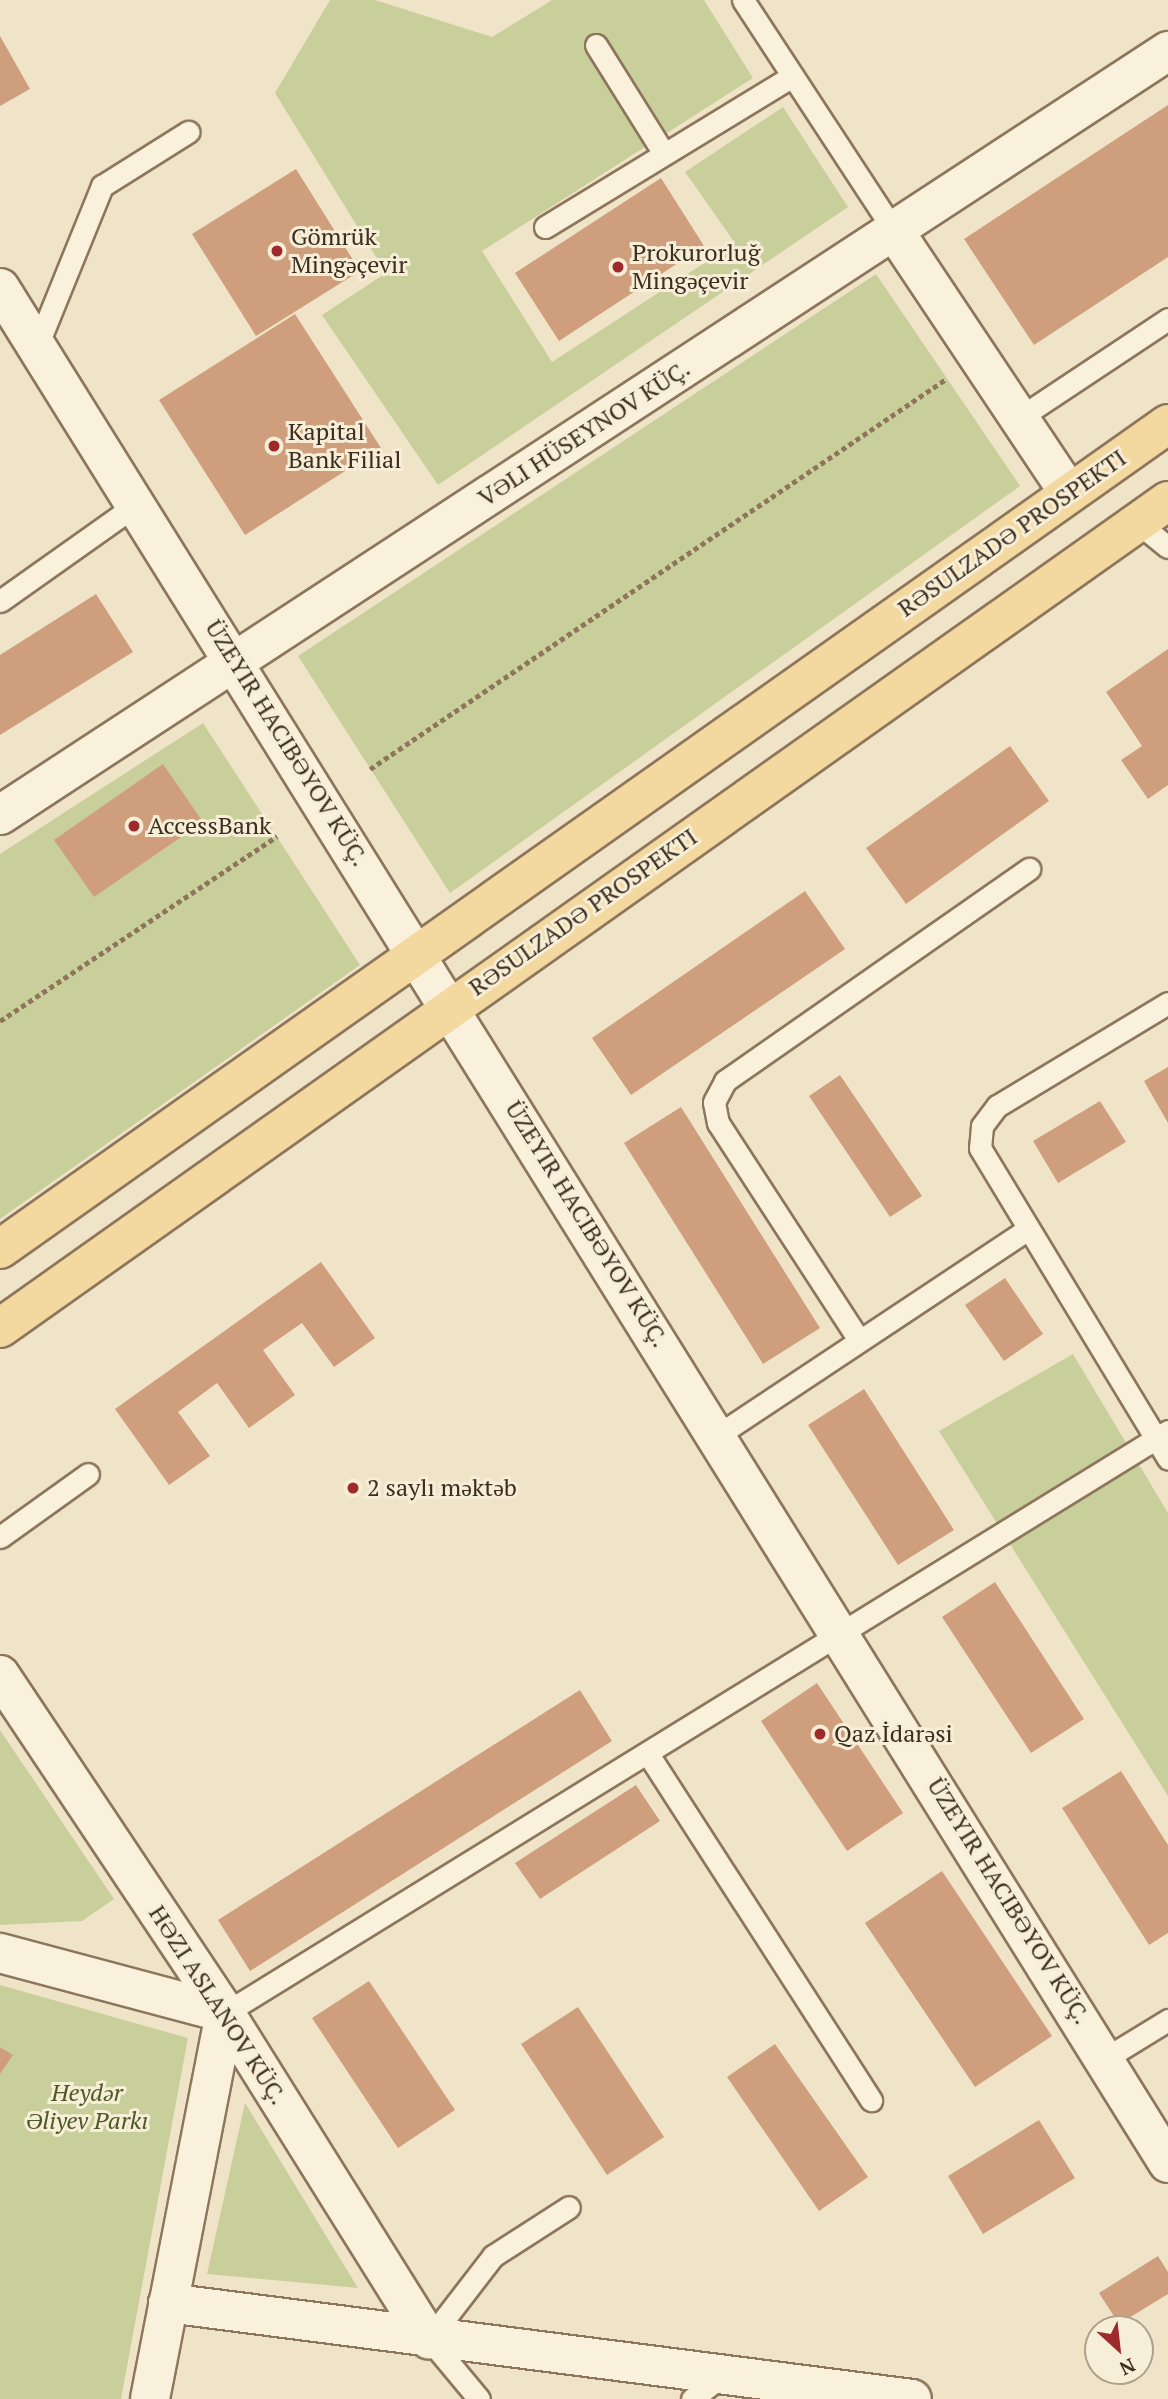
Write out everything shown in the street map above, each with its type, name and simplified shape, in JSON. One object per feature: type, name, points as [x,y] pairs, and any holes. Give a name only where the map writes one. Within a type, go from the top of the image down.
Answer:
[{"type":"main road","name":"RƏSULZADƏ PROSPEKTI","points":[[0,1250],[1168,424]]},
{"type":"main road","name":"RƏSULZADƏ PROSPEKTI","points":[[0,1328],[451,1004],[1168,501]]},
{"type":"street","name":"VƏLI HÜSEYNOV KÜÇ.","points":[[0,815],[1168,51]]},
{"type":"street","points":[[893,229],[1069,493]]},
{"type":"street","points":[[0,288],[844,1633],[1168,2163]]},
{"type":"street","name":"HƏZI ASLANOV KÜÇ.","points":[[0,1675],[225,2013],[429,2339]]},
{"type":"street","points":[[0,1953],[225,2013],[150,2399]]},
{"type":"street","points":[[168,2303],[429,2339],[706,2388],[912,2399]]},
{"type":"lane","points":[[743,0],[893,229]]},
{"type":"lane","points":[[596,45],[664,154]]},
{"type":"lane","points":[[545,228],[792,76]]},
{"type":"lane","points":[[37,346],[102,187],[188,132]]},
{"type":"lane","points":[[1018,418],[1168,319]]},
{"type":"lane","points":[[0,600],[137,504]]},
{"type":"lane","points":[[1138,523],[1168,547]]},
{"type":"lane","points":[[859,1340],[718,1123],[714,1102],[725,1081],[1029,869]]},
{"type":"lane","points":[[1168,1003],[998,1106],[982,1126],[985,1161],[1026,1230],[1161,1433],[1168,1458]]},
{"type":"lane","points":[[718,1435],[1026,1230]]},
{"type":"lane","points":[[225,2013],[844,1633],[1161,1433]]},
{"type":"lane","points":[[0,1537],[88,1474]]},
{"type":"lane","points":[[648,1754],[871,2100]]},
{"type":"lane","points":[[1106,2058],[1168,2020]]},
{"type":"lane","points":[[479,2399],[429,2339],[493,2256],[569,2207]]},
{"type":"path","points":[[370,769],[947,379]]},
{"type":"path","points":[[0,1021],[276,836]]},
{"type":"green space","points":[[330,0],[375,0],[492,37],[552,0],[704,0],[753,78],[482,251],[552,362],[735,243],[685,172],[783,107],[848,207],[438,485],[322,315],[386,273],[275,93]]},
{"type":"green space","points":[[876,274],[1020,486],[450,893],[298,656]]},
{"type":"green space","points":[[203,723],[360,965],[0,1219],[0,854]]},
{"type":"green space","points":[[1073,1354],[1168,1513],[1168,1796],[939,1431]]},
{"type":"green space","points":[[0,1730],[114,1899],[82,1921],[0,1925]]},
{"type":"green space","name":"Heydər Əliyev Parkı","points":[[0,1985],[188,2038],[121,2399],[0,2399]]},
{"type":"green space","points":[[245,2103],[358,2288],[207,2274]]},
{"type":"building","points":[[0,36],[30,89],[0,106]]},
{"type":"building","points":[[1168,105],[1168,257],[1034,345],[964,239]]},
{"type":"building","points":[[296,169],[360,271],[256,336],[192,234]]},
{"type":"building","points":[[661,178],[704,246],[559,341],[515,273]]},
{"type":"building","points":[[295,314],[381,448],[245,535],[159,400]]},
{"type":"building","points":[[96,594],[133,652],[0,735],[0,655]]},
{"type":"building","points":[[1168,649],[1168,785],[1148,799],[1121,760],[1142,746],[1106,692]]},
{"type":"building","points":[[1010,746],[1049,801],[906,904],[866,848]]},
{"type":"building","points":[[163,764],[203,822],[94,897],[54,840]]},
{"type":"building","points":[[805,891],[845,949],[631,1095],[592,1038]]},
{"type":"building","points":[[1168,1067],[1168,1123],[1144,1081]]},
{"type":"building","points":[[840,1075],[922,1196],[890,1217],[809,1096]]},
{"type":"building","points":[[1100,1101],[1126,1142],[1058,1183],[1033,1141]]},
{"type":"building","points":[[681,1107],[820,1328],[763,1364],[624,1143]]},
{"type":"building","points":[[321,1262],[375,1338],[334,1367],[302,1323],[263,1350],[295,1395],[249,1428],[217,1383],[178,1412],[210,1456],[169,1485],[115,1409]]},
{"type":"building","points":[[1005,1278],[1043,1334],[1004,1361],[965,1305]]},
{"type":"building","points":[[864,1389],[954,1530],[898,1565],[808,1425]]},
{"type":"building","points":[[995,1582],[1084,1719],[1031,1753],[942,1617]]},
{"type":"building","points":[[817,1683],[903,1813],[847,1851],[761,1721]]},
{"type":"building","points":[[580,1690],[612,1741],[250,1971],[218,1920]]},
{"type":"building","points":[[1121,1771],[1168,1845],[1168,1933],[1149,1945],[1062,1808]]},
{"type":"building","points":[[636,1785],[660,1821],[540,1899],[515,1863]]},
{"type":"building","points":[[942,1871],[1052,2036],[975,2087],[865,1923]]},
{"type":"building","points":[[369,1981],[455,2110],[398,2148],[312,2018]]},
{"type":"building","points":[[578,2007],[664,2137],[607,2175],[521,2044]]},
{"type":"building","points":[[775,2044],[868,2177],[819,2211],[727,2077]]},
{"type":"building","points":[[0,2047],[13,2055],[0,2074]]},
{"type":"building","points":[[1039,2120],[1075,2178],[983,2234],[948,2176]]},
{"type":"building","points":[[1158,2256],[1168,2272],[1168,2294],[1134,2315],[1113,2315],[1099,2293]]},
{"type":"place","name":"Gömrük Mingəçevir","points":[[277,251]]},
{"type":"place","name":"Prokurorluğ Mingəçevir","points":[[618,267]]},
{"type":"place","name":"Kapital Bank Filial","points":[[274,446]]},
{"type":"place","name":"AccessBank","points":[[134,826]]},
{"type":"place","name":"2 saylı məktəb","points":[[353,1488]]},
{"type":"place","name":"Qaz İdarəsi","points":[[820,1734]]}]
